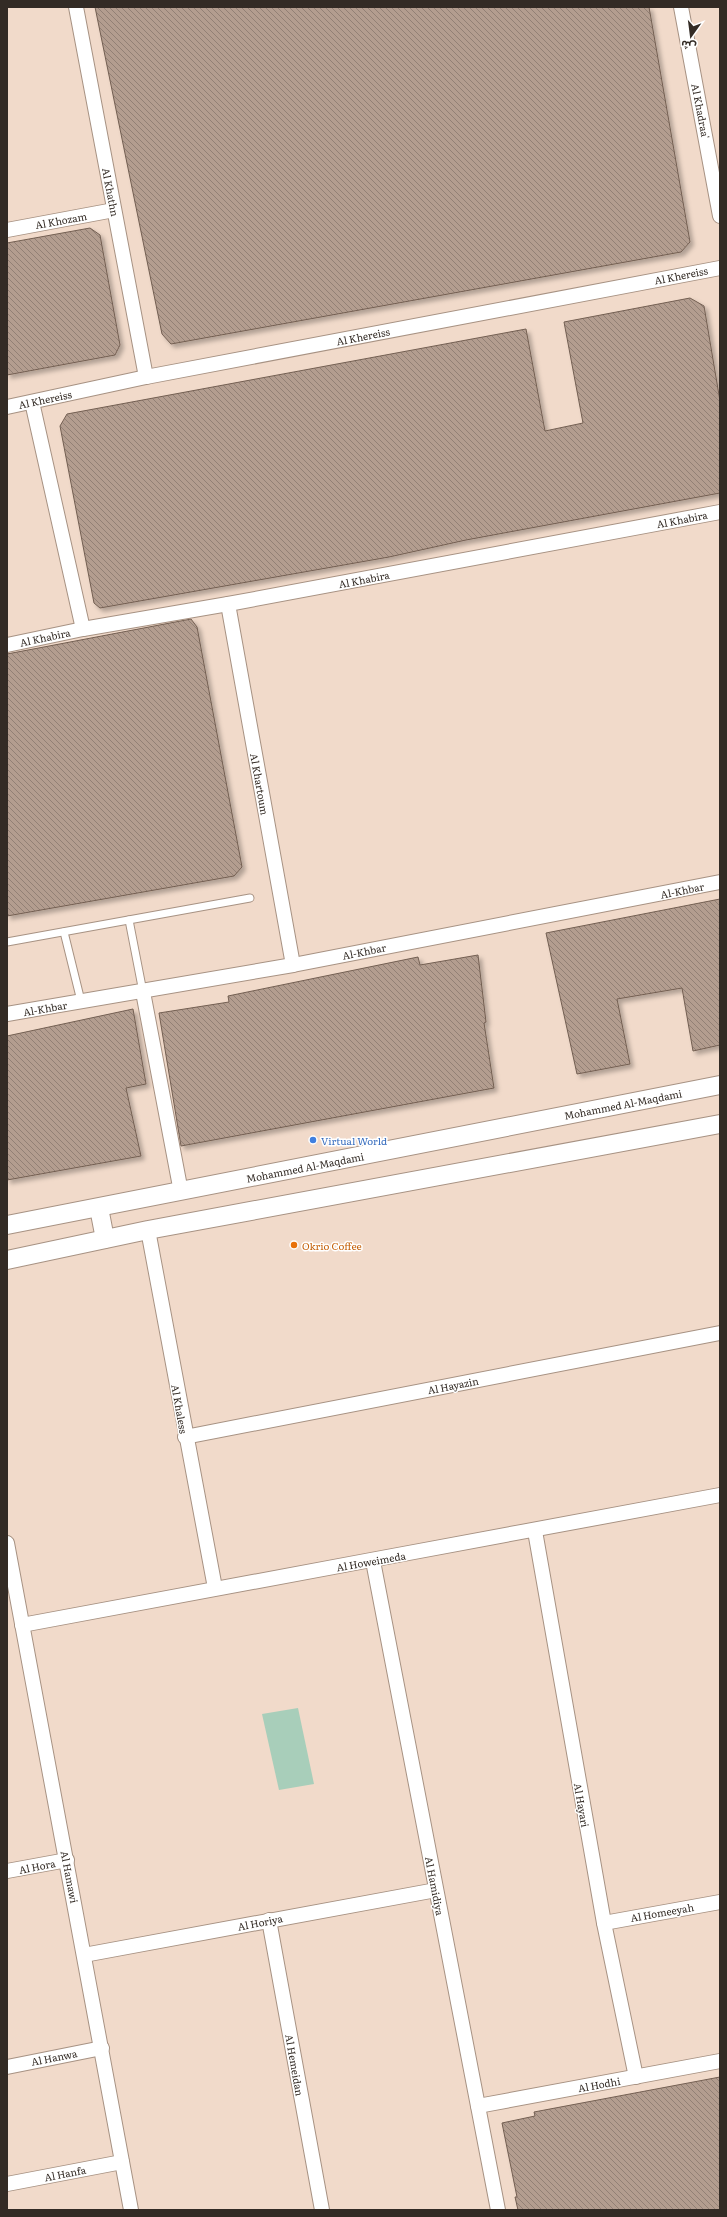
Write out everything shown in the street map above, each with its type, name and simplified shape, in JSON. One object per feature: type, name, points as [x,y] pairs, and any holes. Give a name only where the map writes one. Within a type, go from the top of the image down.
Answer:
[{"type":"street","name":"Al Khathn","points":[[76,7],[146,377]]},
{"type":"street","name":"Al Khadraa'","points":[[681,7],[720,216]]},
{"type":"street","name":"Al Khozam","points":[[7,230],[114,210]]},
{"type":"street","name":"Al Khereiss","points":[[7,407],[146,377],[720,268]]},
{"type":"street","points":[[32,402],[83,629]]},
{"type":"street","name":"Al Khabira","points":[[7,645],[83,629],[228,604],[720,512]]},
{"type":"street","name":"Al Khartoum","points":[[228,604],[293,965]]},
{"type":"street","name":"Al-Khbar","points":[[7,1014],[143,992],[293,965],[720,882]]},
{"type":"street","points":[[143,992],[181,1192]]},
{"type":"street","name":"Mohammed Al-Maqdami","points":[[7,1225],[720,1085]]},
{"type":"street","points":[[7,1260],[148,1230],[720,1124]]},
{"type":"street","points":[[99,1208],[106,1239]]},
{"type":"street","name":"Al Khaless","points":[[148,1230],[185,1437],[215,1588]]},
{"type":"street","name":"Al Hayazin","points":[[185,1437],[720,1333]]},
{"type":"street","name":"Al Howeimeda","points":[[22,1625],[215,1588],[535,1531],[720,1495]]},
{"type":"street","name":"Al Hayari","points":[[535,1531],[604,1923],[636,2077]]},
{"type":"street","name":"Al Hamawi","points":[[7,1544],[131,2210]]},
{"type":"street","name":"Al Hamidiya","points":[[372,1561],[498,2210]]},
{"type":"street","name":"Al Hora","points":[[7,1871],[66,1860]]},
{"type":"street","name":"Al Horiya","points":[[84,1955],[436,1890]]},
{"type":"street","name":"Al Homeeyah","points":[[604,1923],[720,1902]]},
{"type":"street","name":"Al Hemeidan","points":[[269,1920],[322,2210]]},
{"type":"street","name":"Al Hanwa","points":[[7,2066],[102,2048]]},
{"type":"street","name":"Al Hodhi","points":[[478,2106],[720,2061]]},
{"type":"street","name":"Al Hanfa","points":[[7,2184],[122,2162]]},
{"type":"lane","points":[[7,942],[250,898]]},
{"type":"lane","points":[[129,920],[143,992]]},
{"type":"lane","points":[[64,932],[81,1001]]},
{"type":"green space","points":[[298,1708],[314,1784],[279,1790],[262,1714]]},
{"type":"building","points":[[95,7],[649,7],[690,242],[681,252],[171,344],[162,334]]},
{"type":"building","points":[[90,228],[100,235],[120,345],[115,355],[7,375],[7,243]]},
{"type":"building","points":[[690,298],[704,306],[720,401],[720,493],[466,540],[389,557],[100,608],[94,603],[60,426],[67,414],[526,329],[545,431],[583,423],[564,322]]},
{"type":"building","points":[[191,619],[197,627],[242,867],[234,876],[7,916],[7,654]]},
{"type":"building","points":[[720,899],[720,1045],[693,1051],[682,988],[617,999],[630,1064],[577,1074],[546,933]]},
{"type":"building","points":[[478,955],[486,1022],[484,1023],[494,1088],[181,1146],[159,1013],[229,1002],[228,996],[418,957],[420,965]]},
{"type":"building","points":[[133,1009],[146,1084],[126,1088],[141,1156],[7,1180],[7,1036]]},
{"type":"building","points":[[720,2077],[720,2210],[518,2210],[515,2197],[517,2197],[502,2123],[535,2116],[534,2112]]},
{"type":"place","name":"Virtual World","points":[[313,1140]]},
{"type":"place","name":"Okrio Coffee","points":[[294,1245]]}]
